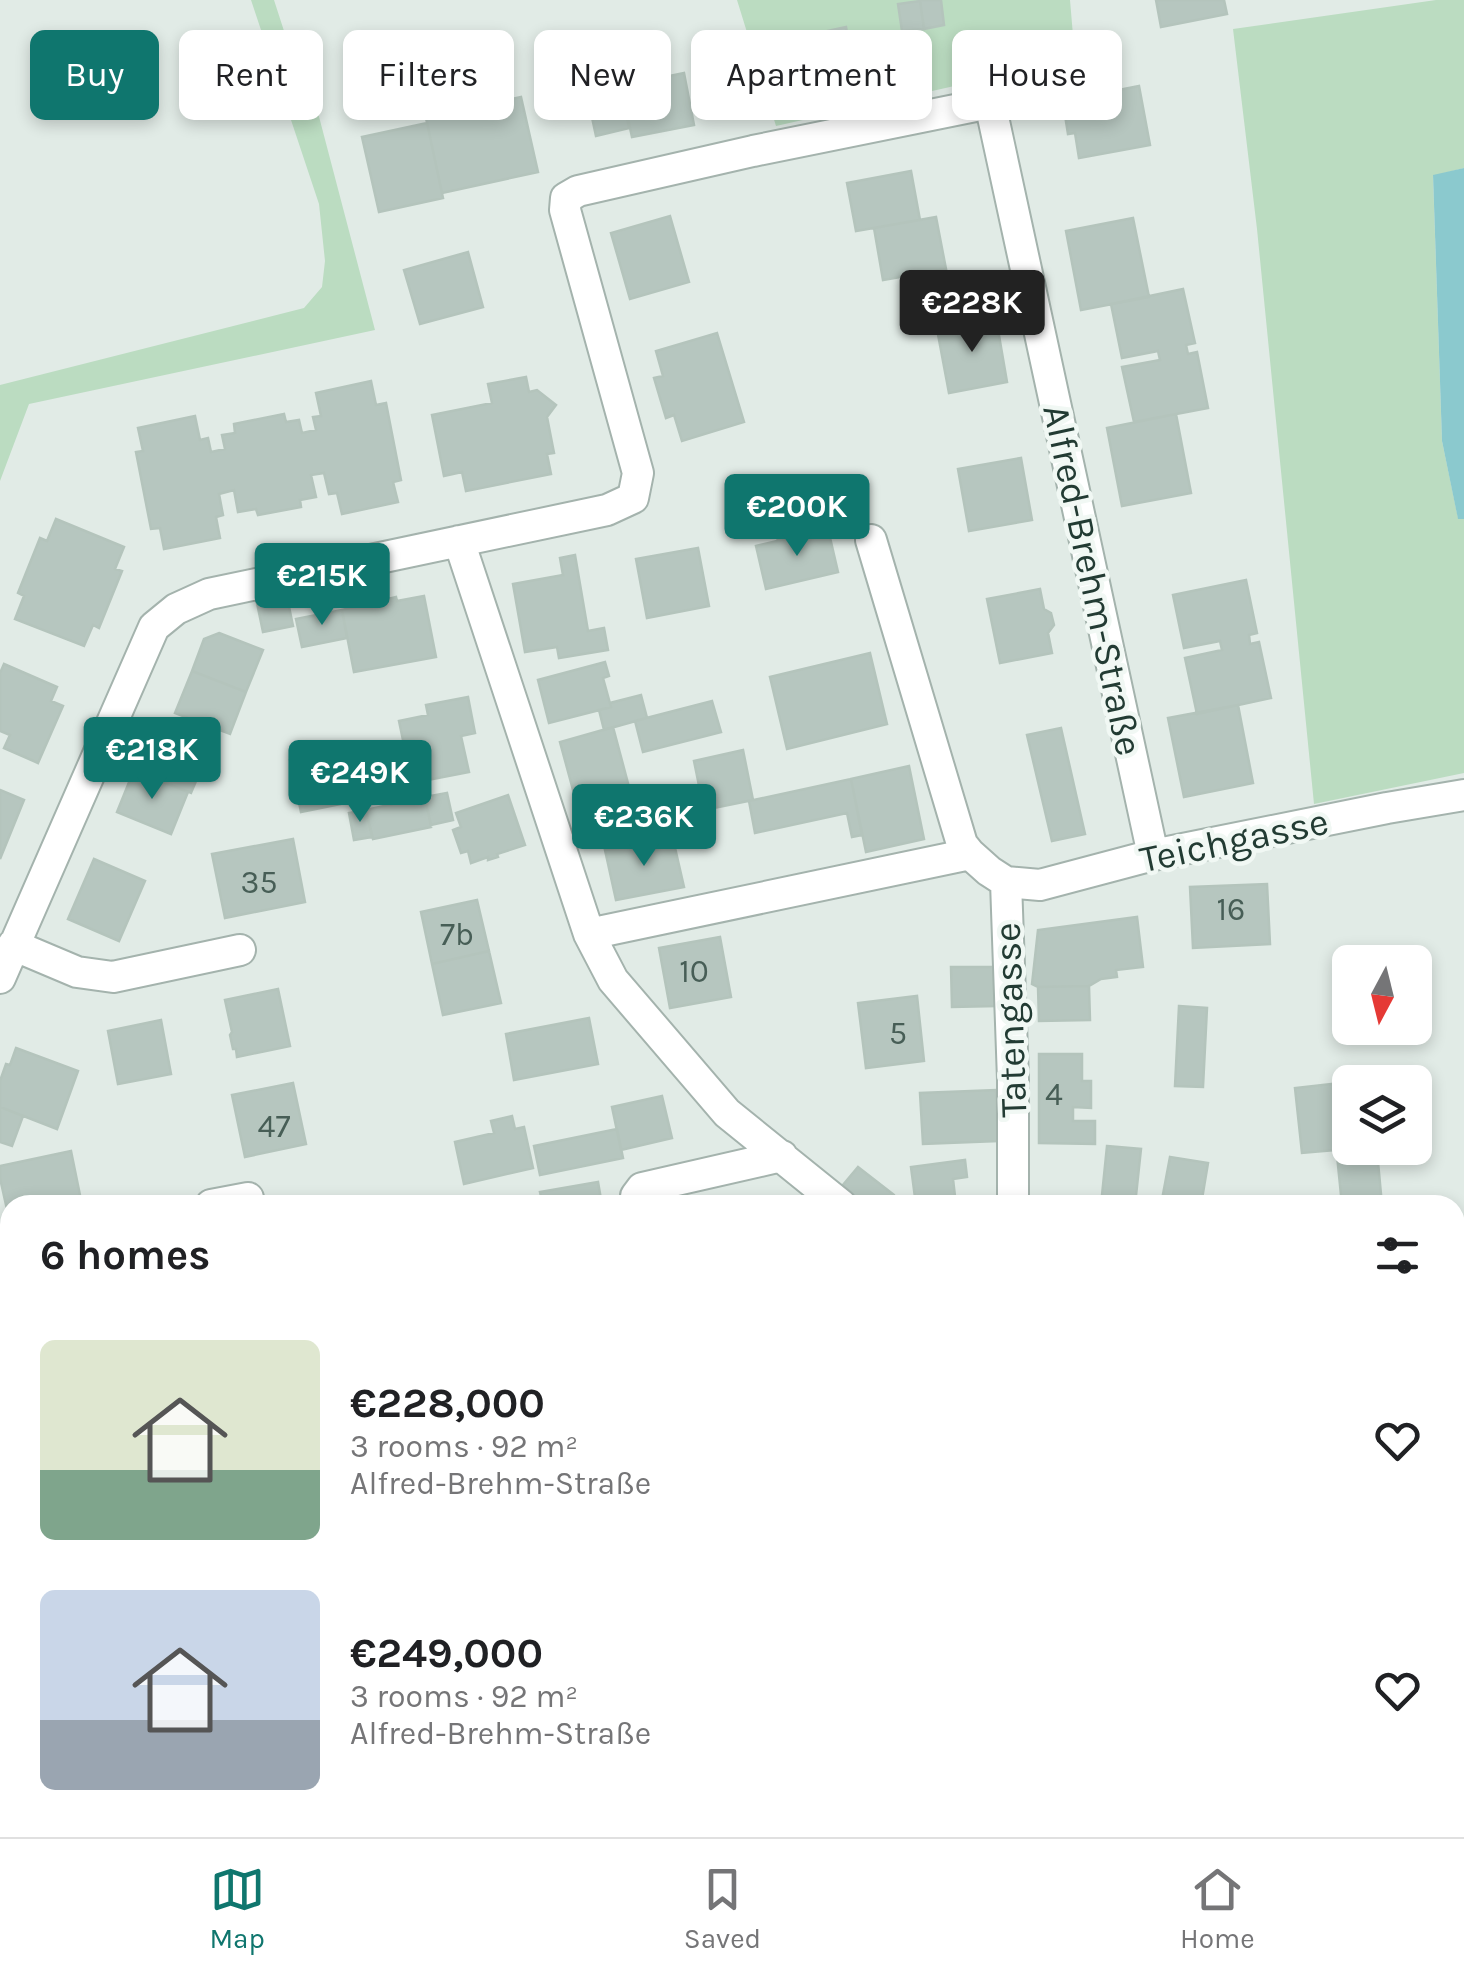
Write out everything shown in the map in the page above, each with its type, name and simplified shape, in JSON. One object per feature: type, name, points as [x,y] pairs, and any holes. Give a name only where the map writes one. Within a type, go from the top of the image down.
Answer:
[{"type":"street","name":"Alfred-Brehm-Straße","points":[[0,978],[154,627],[176,610],[209,594],[607,510],[633,498],[638,473],[565,210],[566,198],[578,190],[990,103],[1153,856]]},
{"type":"street","name":"Tatengasse","points":[[871,540],[962,844],[1006,882],[1014,1080],[1013,1195]]},
{"type":"street","points":[[459,541],[588,934],[614,980],[727,1113],[829,1195]]},
{"type":"street","name":"Teichgasse","points":[[1006,882],[1040,885],[1153,856],[1464,795]]},
{"type":"street","points":[[588,934],[970,854]]},
{"type":"street","points":[[13,945],[77,972],[113,976],[240,950]]},
{"type":"street","points":[[637,1195],[642,1188],[782,1156]]},
{"type":"green space","points":[[251,0],[274,0],[284,30],[261,30]]},
{"type":"green space","points":[[737,0],[1070,0],[1073,30],[952,30],[952,87],[932,91],[932,30],[746,30]]},
{"type":"green space","points":[[1436,0],[1464,0],[1464,168],[1433,176],[1442,441],[1458,518],[1464,519],[1464,773],[1314,804],[1257,229],[1233,29]]},
{"type":"green space","points":[[291,120],[320,120],[375,330],[29,404],[0,481],[0,385],[304,308],[322,287],[325,261],[319,204]]},
{"type":"green space","points":[[774,120],[803,120],[776,126]]},
{"type":"water","points":[[1464,168],[1464,519],[1458,519],[1442,441],[1433,175]]},
{"type":"building","points":[[920,0],[941,0],[944,25],[924,29]]},
{"type":"building","points":[[1156,0],[1224,0],[1227,14],[1161,27]]},
{"type":"building","points":[[920,1],[924,29],[902,30],[898,4]]},
{"type":"building","points":[[684,73],[694,125],[632,137],[628,120],[671,120],[671,76]]},
{"type":"building","points":[[1139,86],[1150,145],[1079,158],[1075,133],[1068,134],[1066,120],[1122,120],[1122,89]]},
{"type":"building","points":[[521,97],[538,172],[442,193],[426,120],[514,120],[514,99]]},
{"type":"building","points":[[593,120],[627,120],[629,128],[596,136]]},
{"type":"building","points":[[427,123],[443,198],[379,212],[362,137]]},
{"type":"building","points":[[911,171],[920,220],[856,231],[847,183]]},
{"type":"building","points":[[670,216],[689,282],[630,299],[611,233]]},
{"type":"building","points":[[936,217],[946,269],[883,280],[874,228]]},
{"type":"building","points":[[1133,218],[1149,297],[1081,310],[1066,231]]},
{"type":"building","points":[[468,252],[483,307],[420,324],[404,270]]},
{"type":"building","points":[[1183,289],[1195,343],[1186,345],[1188,354],[1197,352],[1208,408],[1134,422],[1122,367],[1160,360],[1158,351],[1122,358],[1111,304]]},
{"type":"building","points":[[996,318],[1007,382],[949,393],[937,329]]},
{"type":"building","points":[[717,333],[744,422],[682,441],[674,415],[666,418],[654,378],[663,376],[656,351]]},
{"type":"building","points":[[526,377],[529,392],[537,390],[556,405],[547,417],[554,453],[547,454],[551,474],[466,491],[462,472],[444,476],[432,415],[492,403],[488,384]]},
{"type":"building","points":[[371,381],[376,405],[386,403],[401,480],[393,482],[398,502],[342,514],[337,493],[329,494],[324,473],[311,475],[316,497],[300,500],[301,507],[258,515],[256,509],[238,512],[234,490],[219,494],[223,515],[216,517],[220,538],[164,549],[160,528],[151,529],[136,452],[143,451],[138,428],[195,416],[200,440],[208,438],[211,452],[225,449],[222,435],[235,433],[234,424],[284,414],[286,422],[299,420],[302,433],[316,430],[313,417],[321,416],[316,393]]},
{"type":"building","points":[[1176,414],[1191,493],[1122,506],[1107,428]]},
{"type":"building","points":[[1021,458],[1032,520],[969,531],[958,469]]},
{"type":"building","points":[[802,513],[808,534],[778,541],[773,521]]},
{"type":"building","points":[[56,519],[124,547],[115,569],[122,571],[99,628],[93,625],[84,646],[15,619],[24,596],[18,593],[40,538],[47,541]]},
{"type":"building","points":[[828,529],[838,572],[766,589],[756,546]]},
{"type":"building","points":[[698,548],[709,606],[647,618],[636,559]]},
{"type":"building","points":[[575,555],[588,631],[604,628],[608,650],[559,658],[557,647],[525,652],[513,584],[563,575],[560,558]]},
{"type":"building","points":[[1246,580],[1257,633],[1249,635],[1250,644],[1259,642],[1271,698],[1197,714],[1185,658],[1222,650],[1220,641],[1184,648],[1173,595]]},
{"type":"building","points":[[1040,589],[1044,609],[1051,613],[1054,625],[1048,633],[1052,653],[1000,663],[987,599]]},
{"type":"building","points":[[424,596],[436,657],[354,672],[342,610],[396,597],[397,601]]},
{"type":"building","points":[[287,597],[293,626],[263,632],[257,603]]},
{"type":"building","points":[[342,610],[347,638],[302,647],[296,619]]},
{"type":"building","points":[[219,633],[263,650],[246,692],[192,671],[204,639]]},
{"type":"building","points":[[870,653],[887,724],[787,749],[770,677]]},
{"type":"building","points":[[605,662],[609,676],[603,678],[611,707],[549,723],[538,680]]},
{"type":"building","points":[[4,664],[57,687],[51,701],[63,706],[38,763],[4,748],[10,735],[0,731],[0,673]]},
{"type":"building","points":[[192,671],[246,692],[230,734],[175,713]]},
{"type":"building","points":[[641,695],[647,718],[604,730],[599,710]]},
{"type":"building","points":[[468,697],[475,733],[461,736],[469,772],[412,783],[399,721],[428,715],[426,705]]},
{"type":"building","points":[[712,701],[721,732],[643,752],[635,721]]},
{"type":"building","points":[[1238,705],[1253,783],[1184,797],[1168,718]]},
{"type":"building","points":[[613,727],[629,787],[576,801],[560,742]]},
{"type":"building","points":[[1061,728],[1085,834],[1052,841],[1027,735]]},
{"type":"building","points":[[149,732],[207,755],[191,793],[134,770]]},
{"type":"building","points":[[349,748],[355,777],[361,776],[365,796],[301,812],[290,760]]},
{"type":"building","points":[[743,750],[753,800],[704,810],[694,761]]},
{"type":"building","points":[[909,766],[924,839],[866,852],[851,779]]},
{"type":"building","points":[[134,770],[188,792],[171,834],[117,812]]},
{"type":"building","points":[[851,779],[862,835],[852,837],[847,813],[755,833],[749,801]]},
{"type":"building","points":[[0,790],[24,800],[0,859]]},
{"type":"building","points":[[700,792],[704,810],[626,827],[622,810]]},
{"type":"building","points":[[447,793],[453,820],[431,825],[425,797]]},
{"type":"building","points":[[508,795],[525,845],[471,863],[468,851],[461,853],[453,830],[461,827],[456,813]]},
{"type":"building","points":[[425,797],[431,827],[373,839],[366,810]]},
{"type":"building","points":[[366,810],[372,837],[354,840],[349,813]]},
{"type":"building","points":[[293,839],[305,902],[225,918],[212,854]]},
{"type":"building","points":[[673,839],[684,887],[616,900],[605,850]]},
{"type":"building","points":[[94,859],[145,881],[119,941],[68,919]]},
{"type":"building","points":[[1267,884],[1270,944],[1193,948],[1190,887]]},
{"type":"building","points":[[477,900],[489,951],[432,964],[421,912]]},
{"type":"building","points":[[1137,917],[1143,967],[1116,970],[1117,977],[1089,986],[1032,984],[1038,930]]},
{"type":"building","points":[[720,937],[731,997],[670,1008],[659,948]]},
{"type":"building","points":[[489,951],[501,1003],[443,1015],[432,964]]},
{"type":"building","points":[[951,967],[996,967],[997,1006],[952,1007]]},
{"type":"building","points":[[1089,986],[1090,1020],[1039,1021],[1038,987]]},
{"type":"building","points":[[278,989],[290,1046],[237,1057],[225,1000]]},
{"type":"building","points":[[917,996],[924,1061],[866,1068],[858,1003]]},
{"type":"building","points":[[1179,1006],[1207,1008],[1203,1087],[1175,1086]]},
{"type":"building","points":[[589,1018],[598,1064],[514,1080],[506,1034]]},
{"type":"building","points":[[161,1020],[171,1074],[118,1084],[108,1031]]},
{"type":"building","points":[[16,1048],[78,1071],[57,1129],[0,1107],[0,1081]]},
{"type":"building","points":[[1039,1054],[1082,1054],[1082,1081],[1091,1081],[1091,1108],[1073,1107],[1073,1121],[1095,1121],[1095,1144],[1039,1143]]},
{"type":"building","points":[[293,1083],[306,1144],[245,1157],[232,1095]]},
{"type":"building","points":[[1332,1084],[1332,1150],[1302,1153],[1295,1088]]},
{"type":"building","points":[[996,1090],[998,1141],[923,1144],[920,1093]]},
{"type":"building","points":[[662,1096],[672,1138],[621,1150],[612,1107]]},
{"type":"building","points":[[0,1107],[23,1116],[12,1146],[0,1142]]},
{"type":"building","points":[[512,1116],[515,1129],[524,1127],[533,1168],[464,1184],[455,1142],[494,1133],[491,1121]]},
{"type":"building","points":[[617,1129],[623,1158],[540,1175],[534,1146]]},
{"type":"building","points":[[1107,1146],[1141,1149],[1136,1195],[1102,1195]]},
{"type":"building","points":[[71,1151],[80,1195],[4,1195],[0,1166]]},
{"type":"building","points":[[1170,1157],[1208,1163],[1203,1195],[1163,1195]]},
{"type":"building","points":[[965,1160],[967,1177],[953,1179],[955,1195],[915,1195],[911,1167]]},
{"type":"building","points":[[1338,1165],[1378,1165],[1381,1195],[1341,1195]]},
{"type":"building","points":[[858,1167],[894,1195],[853,1195],[843,1185]]},
{"type":"building","points":[[598,1182],[600,1195],[541,1195],[540,1192]]}]
